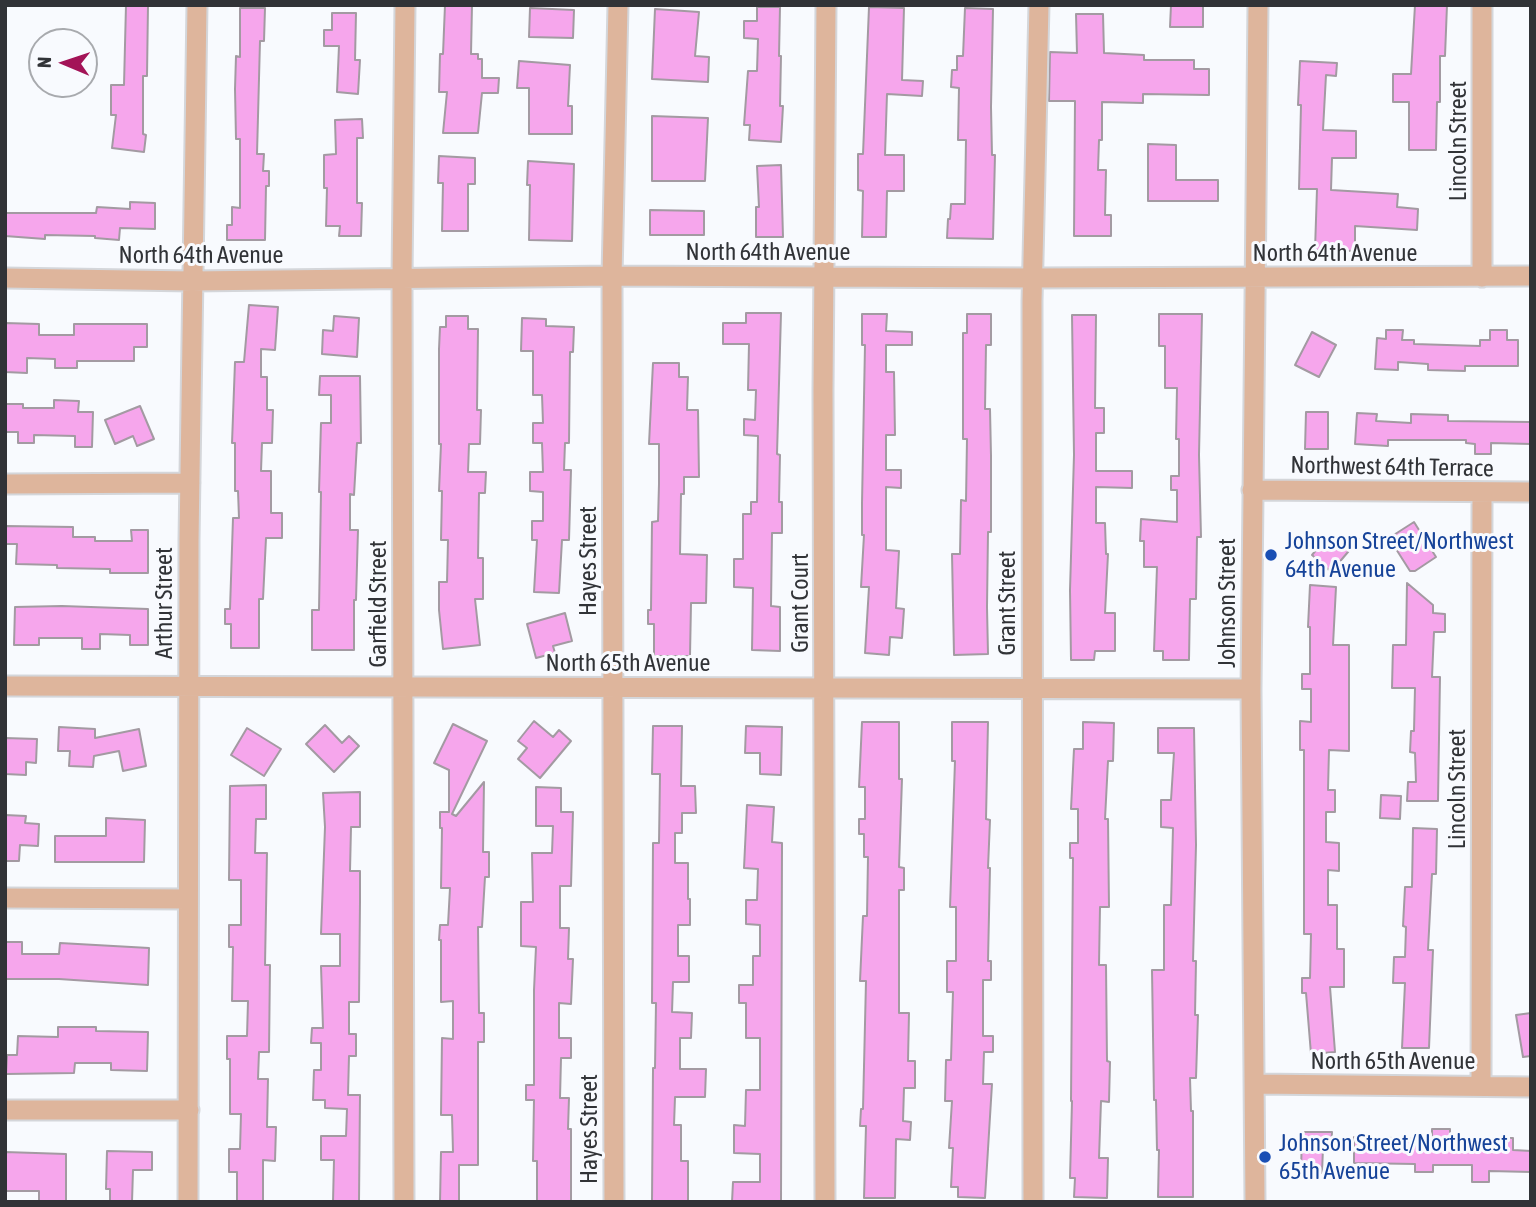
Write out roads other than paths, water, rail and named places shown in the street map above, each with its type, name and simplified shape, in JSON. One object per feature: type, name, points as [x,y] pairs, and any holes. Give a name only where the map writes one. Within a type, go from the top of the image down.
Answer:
[{"type":"street","name":"Arthur Street","points":[[188,1202],[188,687],[197,5]]},
{"type":"street","name":"Garfield Street","points":[[404,1202],[402,277],[405,5]]},
{"type":"street","name":"Hayes Street","points":[[614,1202],[612,276],[618,5]]},
{"type":"street","name":"Grant Court","points":[[825,1202],[824,276],[827,5]]},
{"type":"street","name":"Grant Street","points":[[1033,1202],[1032,278],[1039,5]]},
{"type":"street","name":"Johnson Street","points":[[1255,1202],[1251,689],[1258,5]]},
{"type":"street","name":"Lincoln Street","points":[[1482,5],[1482,276]]},
{"type":"street","name":"North 64th Avenue","points":[[5,278],[192,281],[612,276],[1531,276]]},
{"type":"street","points":[[5,484],[190,483]]},
{"type":"street","name":"Northwest 64th Terrace","points":[[1252,490],[1531,492]]},
{"type":"street","name":"Lincoln Street","points":[[1481,1086],[1482,493]]},
{"type":"street","name":"North 65th Avenue","points":[[5,686],[1251,689]]},
{"type":"street","points":[[5,898],[188,899]]},
{"type":"street","name":"North 65th Avenue","points":[[1255,1084],[1531,1087]]},
{"type":"street","points":[[5,1110],[189,1110]]},
{"type":"place","name":"Johnson Street/Northwest 64th Avenue","points":[[1271,555]]},
{"type":"place","name":"Johnson Street/Northwest 65th Avenue","points":[[1265,1157]]}]
